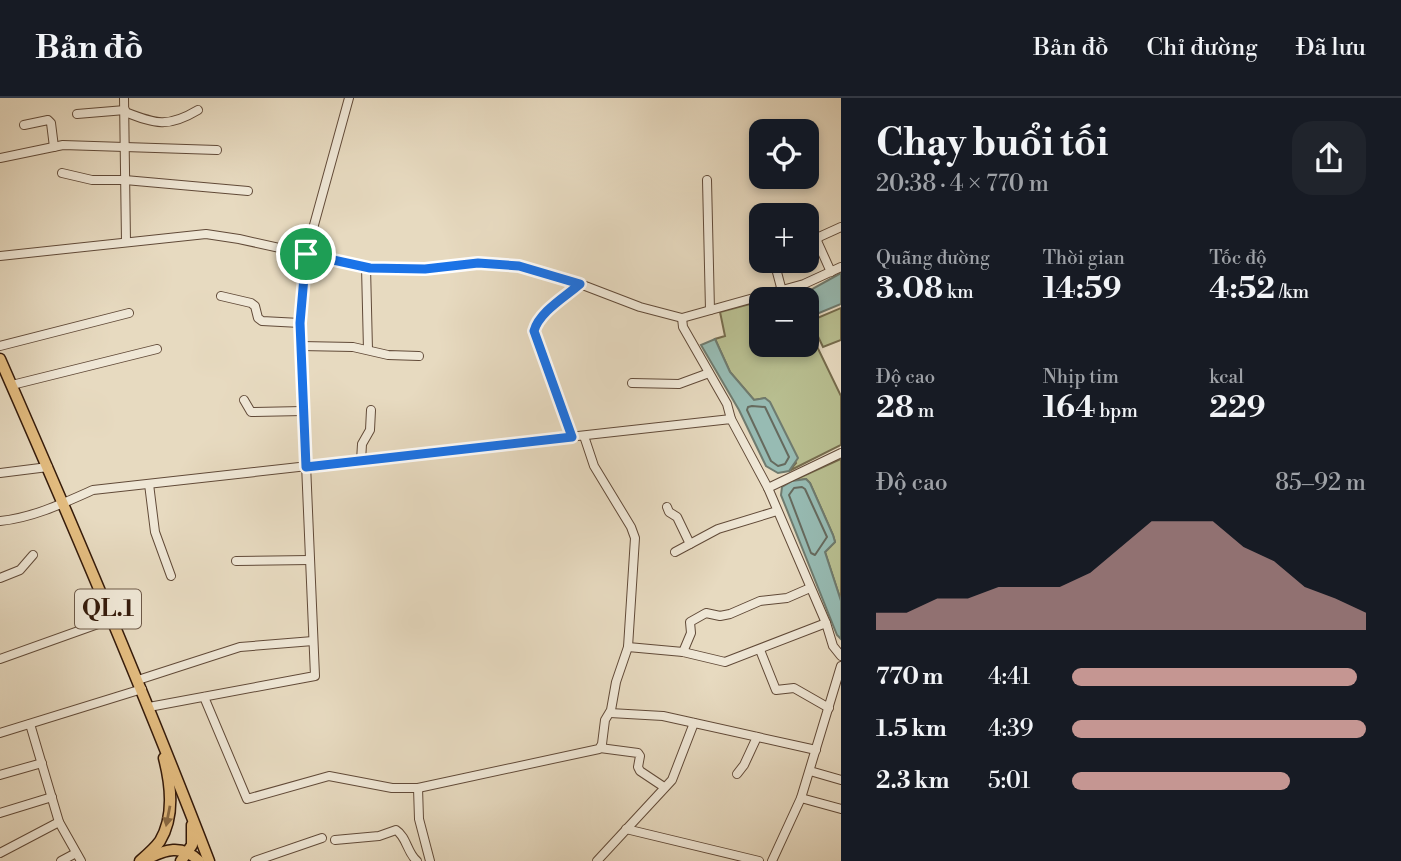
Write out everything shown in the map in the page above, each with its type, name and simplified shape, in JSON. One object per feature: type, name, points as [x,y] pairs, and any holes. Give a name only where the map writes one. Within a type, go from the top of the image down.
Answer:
[{"type":"main road","name":"QL.1","points":[[0,359],[140,685],[209,861]]},
{"type":"main road","points":[[142,861],[159,842],[168,820],[170,803],[168,773],[156,724]]},
{"type":"main road","points":[[185,856],[192,845],[193,832],[187,805]]},
{"type":"main road","points":[[142,861],[176,848],[185,856],[199,861]]},
{"type":"street","points":[[124,98],[126,242]]},
{"type":"street","points":[[149,708],[315,676],[300,323],[306,254],[349,98]]},
{"type":"street","points":[[76,114],[125,111],[150,121],[167,123],[178,122],[198,110]]},
{"type":"street","points":[[24,125],[48,120],[51,123],[54,147]]},
{"type":"street","points":[[0,158],[64,145],[216,150]]},
{"type":"street","points":[[62,173],[92,180],[125,180],[248,191]]},
{"type":"street","points":[[707,180],[710,310]]},
{"type":"street","points":[[831,272],[817,241],[819,237],[841,227]]},
{"type":"street","points":[[0,256],[206,234],[366,267],[425,269],[478,263],[519,266],[580,284],[640,307],[682,318],[749,299]]},
{"type":"street","points":[[366,267],[368,350]]},
{"type":"street","points":[[793,287],[841,267]]},
{"type":"street","points":[[572,437],[534,331],[537,323],[550,309],[580,284]]},
{"type":"street","points":[[221,296],[251,303],[262,321],[300,323]]},
{"type":"street","points":[[0,346],[129,313]]},
{"type":"street","points":[[682,318],[684,327],[727,404],[730,419],[768,488],[826,623],[833,646],[841,656]]},
{"type":"street","points":[[301,346],[342,346],[388,355],[419,356]]},
{"type":"street","points":[[12,385],[157,349]]},
{"type":"street","points":[[632,383],[679,384],[709,373]]},
{"type":"street","points":[[244,400],[251,412],[303,411]]},
{"type":"street","points":[[361,461],[362,444],[371,427],[371,410]]},
{"type":"street","points":[[0,521],[12,520],[64,503],[93,490],[730,419]]},
{"type":"street","points":[[584,436],[594,466],[635,538],[628,647],[616,682],[610,713],[605,720],[600,748]]},
{"type":"street","points":[[768,488],[841,453]]},
{"type":"street","points":[[0,473],[48,467]]},
{"type":"street","points":[[149,484],[156,532],[171,576]]},
{"type":"street","points":[[667,507],[669,512],[677,517],[690,544]]},
{"type":"street","points":[[675,552],[726,526],[778,511]]},
{"type":"street","points":[[0,578],[20,570],[33,555]]},
{"type":"street","points":[[236,561],[310,560]]},
{"type":"street","points":[[683,652],[691,633],[690,622],[693,619],[706,613],[720,616],[730,614],[760,601],[787,598],[810,588]]},
{"type":"street","points":[[0,659],[112,619]]},
{"type":"street","points":[[628,647],[683,652],[725,662],[826,623]]},
{"type":"street","points":[[0,733],[240,647],[313,641]]},
{"type":"street","points":[[760,650],[774,688],[794,688],[829,708]]},
{"type":"street","points":[[772,861],[801,797],[841,666]]},
{"type":"street","points":[[204,697],[247,799],[326,777],[392,788],[418,788],[600,748],[638,753],[639,771],[664,787]]},
{"type":"street","points":[[610,713],[663,716],[816,750]]},
{"type":"street","points":[[597,861],[672,780],[694,723]]},
{"type":"street","points":[[30,724],[59,822],[78,857],[61,861]]},
{"type":"street","points":[[737,774],[757,737]]},
{"type":"street","points":[[0,775],[42,763]]},
{"type":"street","points":[[810,771],[841,780]]},
{"type":"street","points":[[418,788],[419,819],[430,861]]},
{"type":"street","points":[[0,813],[52,797]]},
{"type":"street","points":[[801,797],[841,809]]},
{"type":"street","points":[[0,853],[59,822]]},
{"type":"street","points":[[626,829],[760,861]]},
{"type":"street","points":[[335,840],[379,836],[396,830],[417,861]]},
{"type":"street","points":[[256,861],[282,857],[322,838]]},
{"type":"green space","points":[[749,304],[749,357],[819,357],[819,351],[841,396],[841,445],[789,471],[796,463],[765,398],[754,400],[730,372],[715,339],[725,336],[720,312]]},
{"type":"green space","points":[[841,308],[841,340],[823,347],[819,339],[819,317]]},
{"type":"green space","points":[[841,459],[841,601],[825,552],[835,542],[833,535],[810,483],[806,479],[792,481]]},
{"type":"water","points":[[841,273],[841,304],[819,313],[819,287],[816,287]]},
{"type":"water","points":[[715,339],[730,372],[754,400],[765,398],[770,402],[798,458],[789,471],[778,473],[766,466],[739,410],[701,345]]},
{"type":"water","points":[[806,479],[835,542],[825,552],[841,601],[841,639],[837,635],[781,495],[782,487],[792,481]]},
{"type":"route","points":[[306,254],[370,268],[425,269],[478,263],[519,266],[580,284],[550,309],[537,323],[534,331],[572,437],[306,467],[300,323],[306,254]]}]
